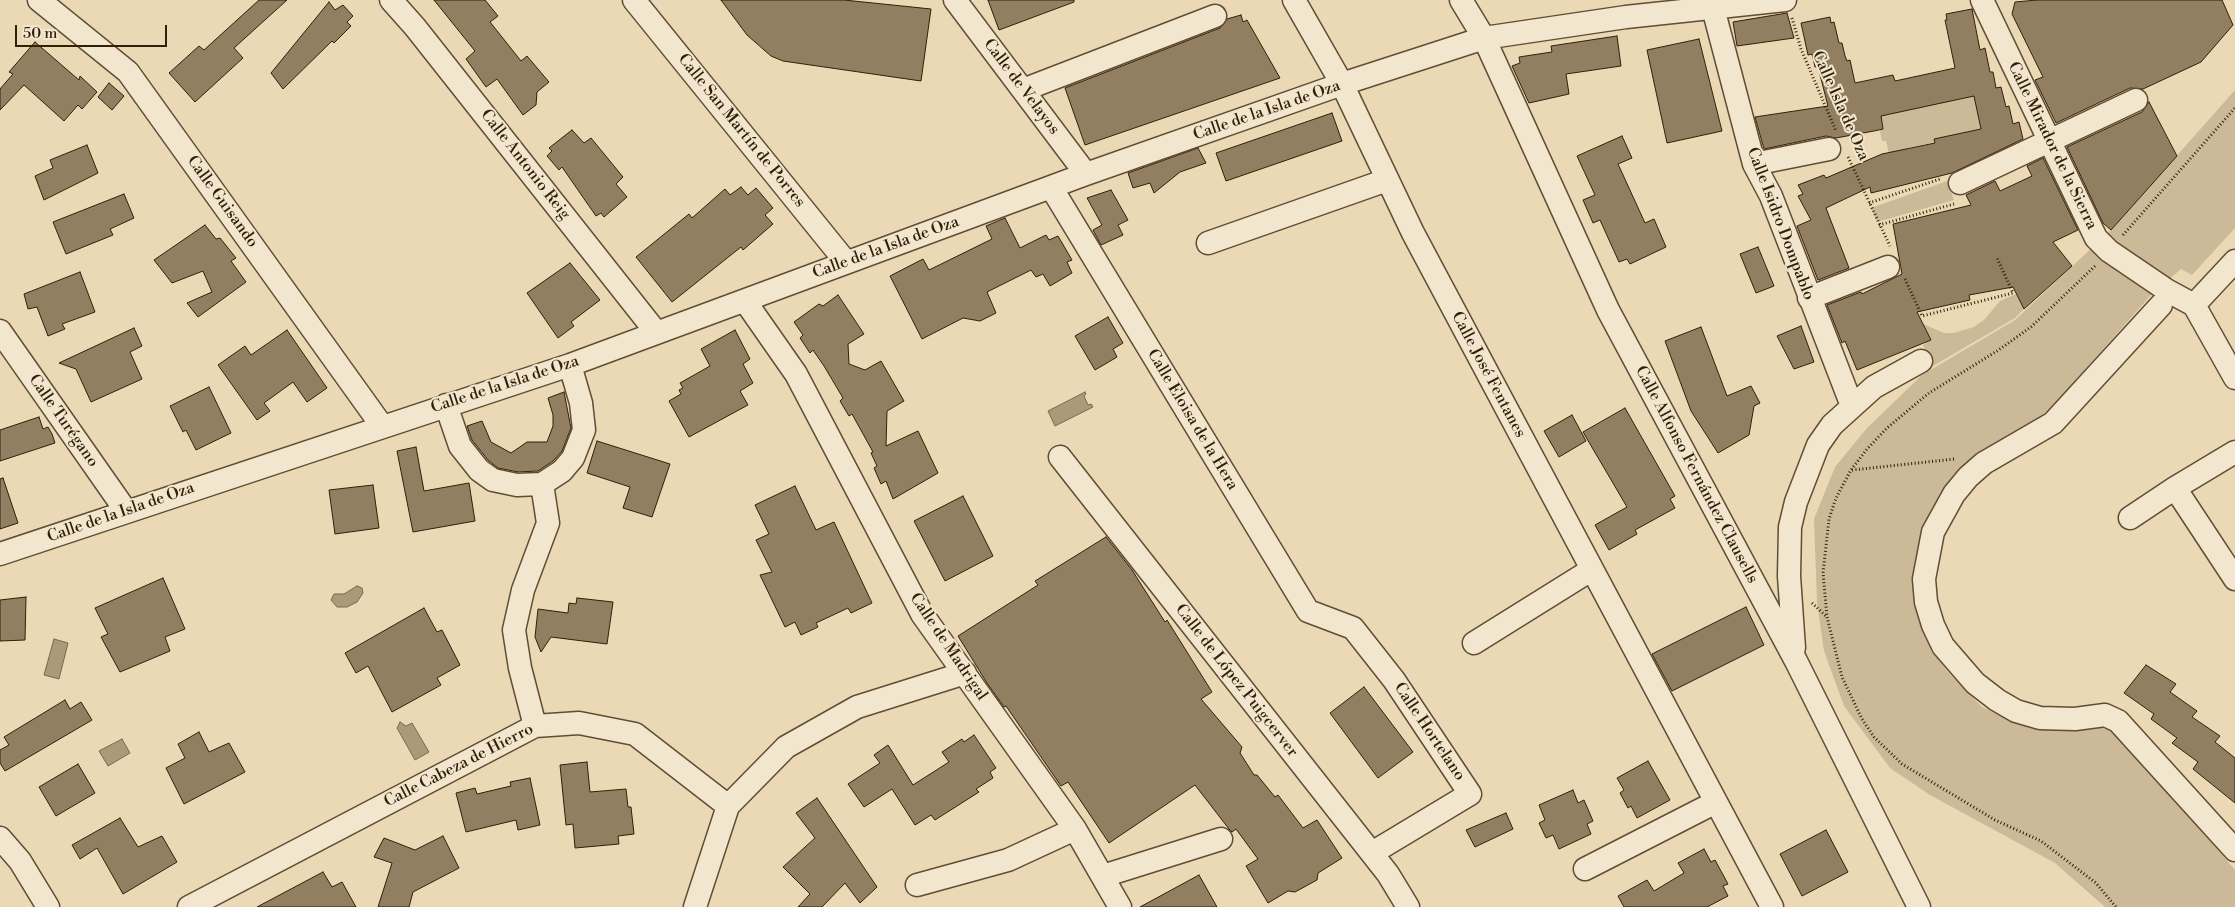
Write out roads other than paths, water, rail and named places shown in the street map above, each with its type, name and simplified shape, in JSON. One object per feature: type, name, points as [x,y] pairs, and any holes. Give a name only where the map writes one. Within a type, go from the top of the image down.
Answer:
[{"type":"street","name":"Calle Guisando","points":[[39,0],[128,72],[382,426]]},
{"type":"street","name":"Calle Antonio Reig","points":[[391,0],[415,27],[656,332]]},
{"type":"street","name":"Calle San Martín de Porres","points":[[634,0],[846,262]]},
{"type":"street","name":"Calle de Velayos","points":[[956,0],[1086,174]]},
{"type":"street","name":"Calle José Fentanes","points":[[1294,0],[1342,84],[1387,180],[1591,570],[1772,907]]},
{"type":"street","name":"Calle Alfonso Fernández Clausells","points":[[1462,0],[1484,38],[1608,310],[1796,661],[1919,907]]},
{"type":"street","name":"Calle Mirador de la Sierra","points":[[1982,0],[2096,238],[2109,251],[2194,305]]},
{"type":"street","name":"Calle de la Isla de Oza","points":[[0,554],[570,364],[1086,174],[1342,84],[1484,38],[1664,6],[1713,8],[1788,6]]},
{"type":"street","name":"Calle Isidro Dompablo","points":[[1713,8],[1754,164],[1771,196],[1852,406]]},
{"type":"street","points":[[1023,90],[1215,16]]},
{"type":"street","points":[[1954,188],[2050,139],[2136,100]]},
{"type":"street","points":[[1754,164],[1838,146]]},
{"type":"street","points":[[1208,243],[1387,180]]},
{"type":"street","name":"Calle Eloisa de la Hera","points":[[1051,187],[1308,611],[1353,628]]},
{"type":"street","points":[[2235,261],[2194,305],[2235,378]]},
{"type":"street","points":[[1809,298],[1888,267]]},
{"type":"street","name":"Calle de Madrigal","points":[[745,301],[796,374],[922,614],[1075,829],[1120,907]]},
{"type":"street","points":[[2161,305],[2053,423],[1984,463],[1968,476],[1950,500],[1933,532],[1924,579],[1926,602],[1933,625],[1943,646],[1975,683],[1997,700],[2016,711],[2040,718],[2075,719],[2105,716],[2118,721],[2235,850]]},
{"type":"street","name":"Calle Turégano","points":[[0,331],[126,511]]},
{"type":"street","points":[[1796,661],[1789,583],[1790,527],[1796,502],[1818,445],[1832,425],[1874,387],[1920,361]]},
{"type":"street","points":[[446,405],[460,446],[479,470],[493,480],[517,484],[542,484],[562,471],[573,458],[584,430],[581,403],[570,364]]},
{"type":"street","points":[[2130,518],[2235,452]]},
{"type":"street","name":"Calle de López Puigcerver","points":[[1060,457],[1372,853],[1408,907]]},
{"type":"street","points":[[535,726],[520,668],[514,630],[523,590],[548,523],[542,484]]},
{"type":"street","points":[[2175,488],[2235,579]]},
{"type":"street","points":[[1474,643],[1591,570]]},
{"type":"street","name":"Calle Hortelano","points":[[1353,628],[1394,680],[1470,794],[1372,853]]},
{"type":"street","points":[[695,907],[728,806],[786,747],[857,707],[965,673]]},
{"type":"street","name":"Calle Cabeza de Hierro","points":[[189,907],[535,726],[579,723],[635,734],[728,806]]},
{"type":"street","points":[[1585,869],[1716,802]]},
{"type":"street","points":[[917,885],[1008,860],[1075,829]]},
{"type":"street","points":[[0,838],[20,861],[48,907]]},
{"type":"street","points":[[1103,876],[1221,839]]}]
